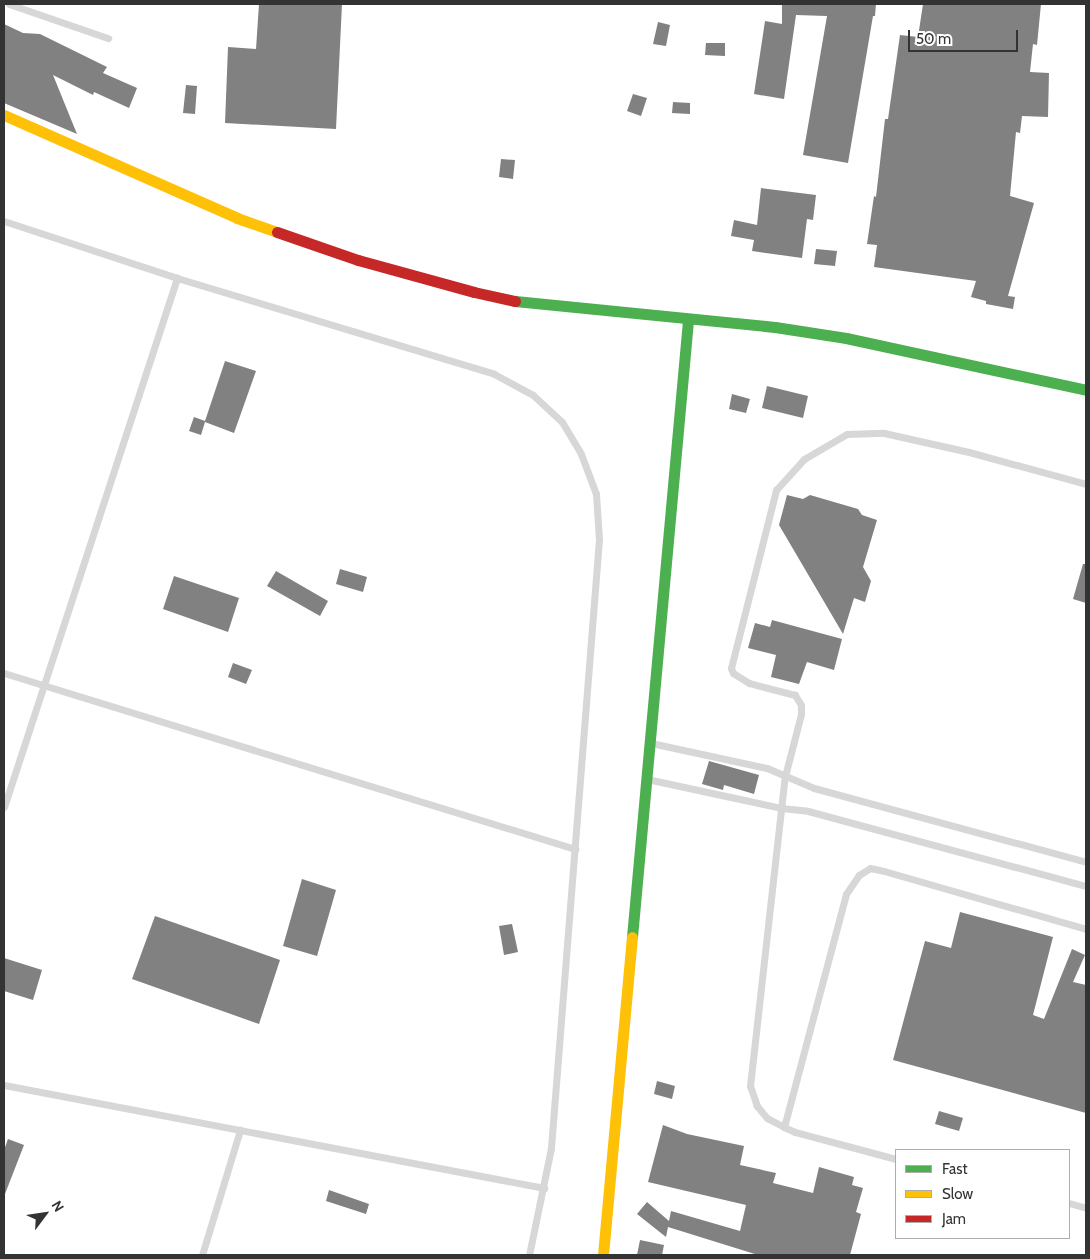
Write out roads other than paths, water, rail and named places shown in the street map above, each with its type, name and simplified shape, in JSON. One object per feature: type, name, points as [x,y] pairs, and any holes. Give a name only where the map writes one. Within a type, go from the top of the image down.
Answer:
[{"type":"main road","points":[[4,115],[237,218],[358,260],[474,292],[527,303],[775,327],[846,338],[1086,390]]},
{"type":"main road","points":[[603,1255],[688,320]]},
{"type":"lane","points":[[9,4],[108,38]]},
{"type":"lane","points":[[4,221],[177,278],[494,374],[533,395],[562,422],[581,454],[596,494],[599,539],[551,1148],[529,1255]]},
{"type":"lane","points":[[4,807],[42,685],[177,278]]},
{"type":"lane","points":[[895,1159],[795,1132],[784,1127],[767,1118],[757,1106],[750,1086],[785,776],[801,714],[800,705],[795,695],[749,683],[733,674],[732,668],[776,490],[804,459],[847,434],[884,433],[969,452],[1086,484]]},
{"type":"lane","points":[[4,673],[575,849]]},
{"type":"lane","points":[[650,743],[767,768],[814,788],[1086,862]]},
{"type":"lane","points":[[646,779],[781,808],[808,811],[1086,886]]},
{"type":"lane","points":[[784,1127],[846,894],[858,875],[870,868],[884,871],[1086,929]]},
{"type":"lane","points":[[4,1085],[544,1188]]},
{"type":"lane","points":[[202,1255],[240,1130]]},
{"type":"lane","points":[[1070,1203],[1086,1208]]}]
